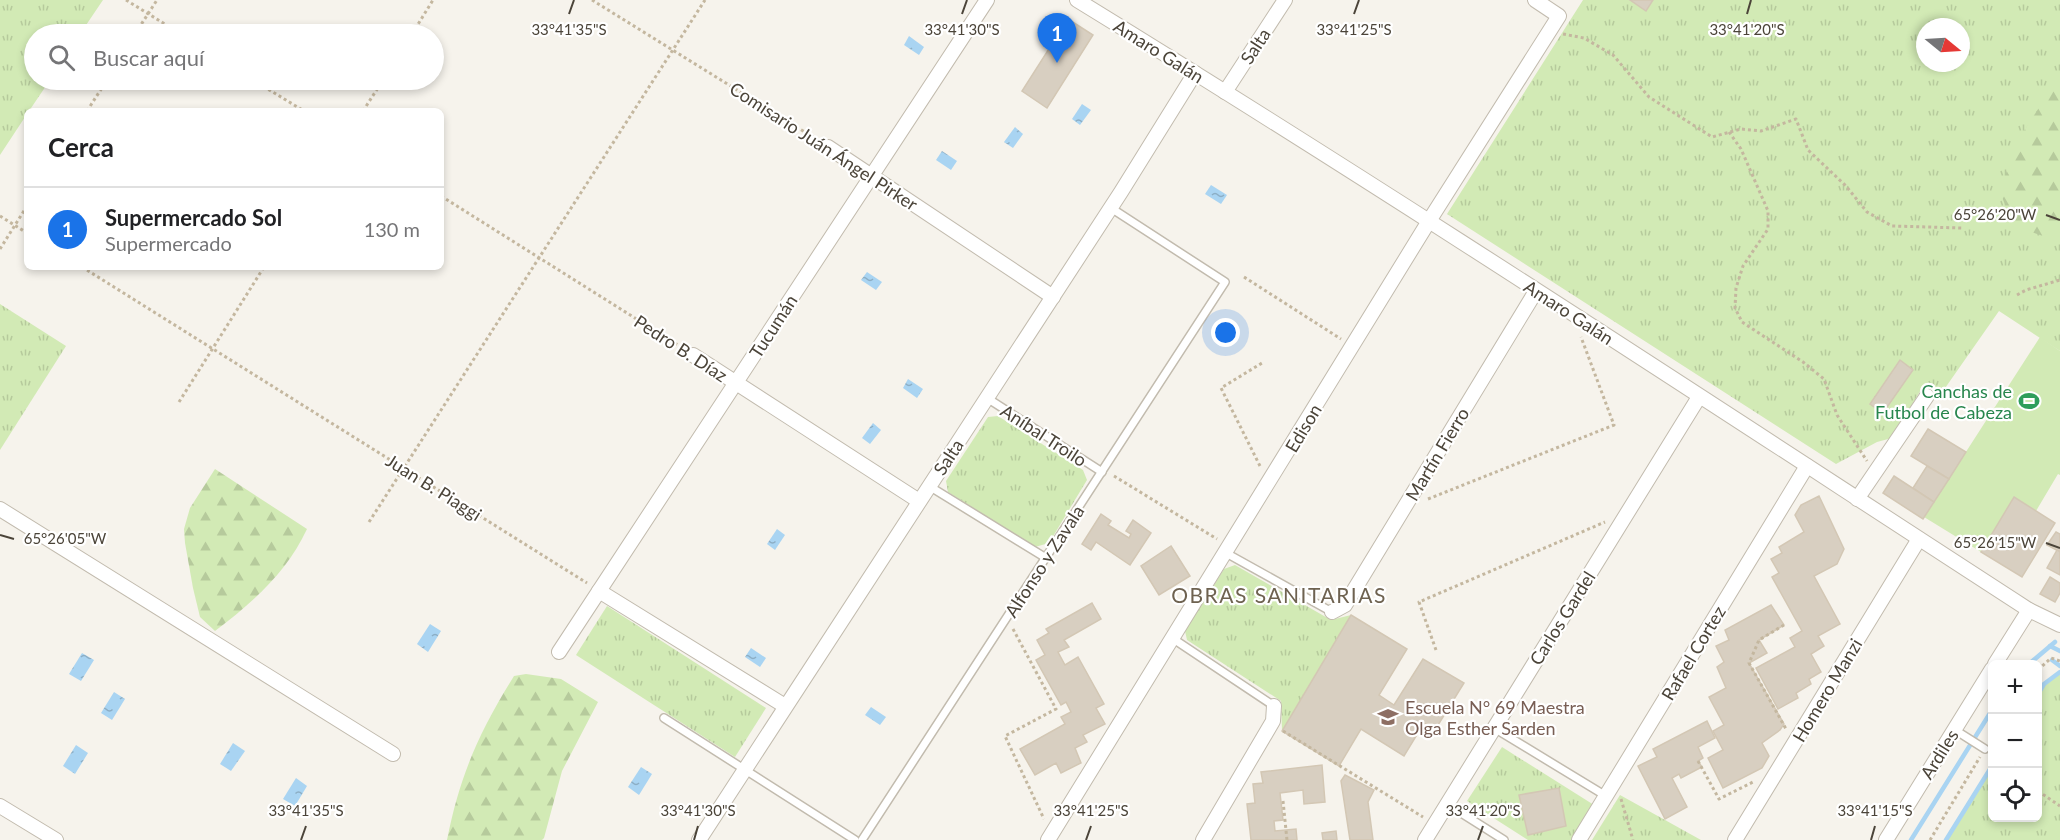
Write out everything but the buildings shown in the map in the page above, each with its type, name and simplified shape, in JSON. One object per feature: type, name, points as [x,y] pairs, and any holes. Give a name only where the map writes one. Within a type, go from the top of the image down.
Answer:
[{"type":"street","name":"Tucumán","points":[[559,652],[987,0]]},
{"type":"street","name":"Amaro Galán","points":[[1077,0],[1429,221],[2029,610],[2059,624]]},
{"type":"street","name":"Salta","points":[[1225,92],[1285,0]]},
{"type":"street","name":"Edison","points":[[1048,840],[1429,221],[1559,16],[1535,0]]},
{"type":"street","name":"Salta","points":[[699,840],[1111,208],[1195,72]]},
{"type":"street","name":"Comisario Juán Ángel Pirker","points":[[828,147],[1053,297]]},
{"type":"street","name":"Martín Fierro","points":[[1332,612],[1345,605],[1536,291]]},
{"type":"street","name":"Pedro B. Díaz","points":[[693,355],[919,501]]},
{"type":"street","points":[[1857,499],[1927,396]]},
{"type":"street","name":"Carlos Gardel","points":[[1425,840],[1699,397]]},
{"type":"street","name":"Rafael Cortez","points":[[1579,840],[1613,795],[1807,466]]},
{"type":"street","points":[[0,509],[393,754]]},
{"type":"street","name":"Homero Manzi","points":[[1735,840],[1919,539]]},
{"type":"street","points":[[599,591],[785,706]]},
{"type":"street","points":[[1998,660],[2029,610]]},
{"type":"street","name":"Ardiles","points":[[1886,840],[1988,676]]},
{"type":"street","points":[[1203,840],[1273,721],[1274,706]]},
{"type":"street","points":[[0,806],[56,840]]},
{"type":"lane","name":"Alfonso y Zavala","points":[[862,840],[1225,282],[1111,208]]},
{"type":"lane","name":"Aníbal Troilo","points":[[987,398],[1102,472]]},
{"type":"lane","points":[[929,486],[1046,558]]},
{"type":"lane","points":[[1226,553],[1332,612]]},
{"type":"lane","points":[[1172,638],[1274,706]]},
{"type":"lane","points":[[664,718],[855,840]]},
{"type":"lane","points":[[1494,728],[1613,795]]},
{"type":"lane","points":[[1955,730],[1984,748]]},
{"type":"lane","points":[[1447,804],[1504,840]]},
{"type":"path","points":[[126,0],[164,24]]},
{"type":"path","points":[[142,24],[157,0]]},
{"type":"path","points":[[418,24],[434,0]]},
{"type":"path","name":"Comisario Juán Ángel Pirker","points":[[592,0],[828,147]]},
{"type":"path","points":[[369,522],[705,0]]},
{"type":"path","points":[[1549,32],[1584,38],[1613,55],[1649,97],[1713,137],[1741,129],[1761,130],[1797,119],[1808,150],[1845,186],[1867,212],[1892,226],[1962,228]]},
{"type":"path","points":[[89,108],[101,90]]},
{"type":"path","points":[[269,90],[299,108]]},
{"type":"path","points":[[365,108],[377,90]]},
{"type":"path","points":[[1729,132],[1741,149],[1768,211],[1768,229],[1743,266],[1736,288],[1735,308],[1742,322],[1803,362],[1824,379],[1837,415],[1874,473]]},
{"type":"path","name":"Pedro B. Díaz","points":[[444,198],[693,355]]},
{"type":"path","points":[[0,249],[24,211]]},
{"type":"path","points":[[0,216],[24,231]]},
{"type":"path","name":"Juan B. Piaggi","points":[[87,270],[599,591]]},
{"type":"path","points":[[179,402],[262,270]]},
{"type":"path","points":[[1244,277],[1341,339]]},
{"type":"path","points":[[2017,295],[2025,290],[2060,280]]},
{"type":"path","points":[[1423,500],[1614,425],[1581,337]]},
{"type":"path","points":[[1261,468],[1221,388],[1262,363]]},
{"type":"path","points":[[1114,476],[1217,539]]},
{"type":"path","points":[[1436,650],[1419,602],[1609,520]]},
{"type":"path","points":[[1784,625],[1759,640],[1749,663],[1786,729]]},
{"type":"path","points":[[1013,629],[1056,709],[1005,736],[1044,820]]},
{"type":"path","points":[[2042,666],[2051,658],[2060,662]]},
{"type":"path","points":[[1282,731],[1425,818]]},
{"type":"path","points":[[1930,840],[1984,748]]},
{"type":"path","points":[[1698,760],[1719,799],[1753,782]]},
{"type":"path","points":[[2042,793],[2060,806]]},
{"type":"path","points":[[1613,795],[1633,840]]},
{"type":"path","points":[[1283,801],[1287,840]]},
{"type":"green space","points":[[0,0],[103,0],[87,24],[24,24],[24,90],[43,90],[31,108],[24,108],[24,119],[0,155]]},
{"type":"green space","points":[[1583,0],[2060,0],[2060,351],[1999,311],[1943,391],[1925,383],[1892,438],[1877,442],[1836,464],[1447,214]]},
{"type":"green space","points":[[2060,75],[2060,234],[2052,239],[2014,226],[1999,190],[2022,134]]},
{"type":"green space","points":[[0,304],[66,346],[0,450]]},
{"type":"green space","name":"Canchas de Futbol de Cabeza","points":[[2040,337],[2060,351],[2060,475],[2058,474],[2036,511],[2014,498],[1981,552],[1924,517]]},
{"type":"green space","points":[[998,416],[1083,470],[1087,480],[1049,543],[1035,547],[948,492],[946,481],[988,417]]},
{"type":"green space","points":[[215,469],[307,529],[299,545],[279,573],[243,609],[215,631],[200,617],[184,529],[190,508]]},
{"type":"green space","points":[[1235,565],[1331,620],[1351,615],[1282,731],[1281,701],[1187,640],[1185,631],[1224,569]]},
{"type":"green space","points":[[607,606],[766,708],[735,757],[576,655]]},
{"type":"green space","points":[[2060,672],[2060,840],[1946,840],[1988,772],[1988,822],[2042,822],[2042,687]]},
{"type":"green space","points":[[526,674],[561,679],[598,702],[562,771],[544,838],[542,840],[447,840],[458,795],[481,735],[514,676]]},
{"type":"green space","points":[[1502,747],[1594,805],[1572,840],[1528,840],[1467,801]]},
{"type":"green space","points":[[1620,795],[1701,840],[1592,840]]},
{"type":"water","points":[[909,36],[924,47],[919,55],[904,45]]},
{"type":"water","points":[[1082,104],[1091,110],[1080,125],[1072,119]]},
{"type":"water","points":[[1015,127],[1023,134],[1013,148],[1004,142]]},
{"type":"water","points":[[942,151],[957,161],[951,170],[936,160]]},
{"type":"water","points":[[1211,185],[1227,195],[1221,204],[1205,194]]},
{"type":"water","points":[[867,272],[882,282],[876,290],[861,280]]},
{"type":"water","points":[[908,379],[923,389],[917,398],[903,388]]},
{"type":"water","points":[[873,423],[881,430],[870,444],[862,438]]},
{"type":"water","points":[[777,529],[785,535],[775,550],[767,544]]},
{"type":"water","points":[[430,624],[441,631],[428,652],[417,644]]},
{"type":"water","points":[[751,648],[766,658],[760,667],[745,657]]},
{"type":"water","points":[[82,653],[94,660],[81,681],[69,674]]},
{"type":"water","points":[[114,692],[125,699],[112,720],[101,713]]},
{"type":"water","points":[[871,707],[886,717],[880,725],[865,715]]},
{"type":"water","points":[[233,743],[245,751],[231,771],[220,764]]},
{"type":"water","points":[[76,745],[88,753],[75,774],[63,766]]},
{"type":"water","points":[[641,767],[652,774],[639,795],[628,787]]},
{"type":"water","points":[[296,778],[307,786],[295,806],[283,799]]},
{"type":"waterway","points":[[2034,660],[2055,642]]},
{"type":"waterway","points":[[2050,646],[2060,651]]},
{"type":"waterway","points":[[2052,660],[2060,666]]},
{"type":"waterway","points":[[2042,687],[2060,672]]},
{"type":"waterway","points":[[1911,840],[1990,714]]},
{"type":"waterway","points":[[1946,840],[1991,768]]},
{"type":"place","name":"Supermercado Sol","points":[[1057,63]]},
{"type":"place","name":"Canchas de Futbol de Cabeza","points":[[2029,401]]},
{"type":"place","name":"Escuela N° 69 Maestra Olga Esther Sarden","points":[[1388,717]]},
{"type":"district","name":"OBRAS SANITARIAS","points":[[1279,594]]}]
